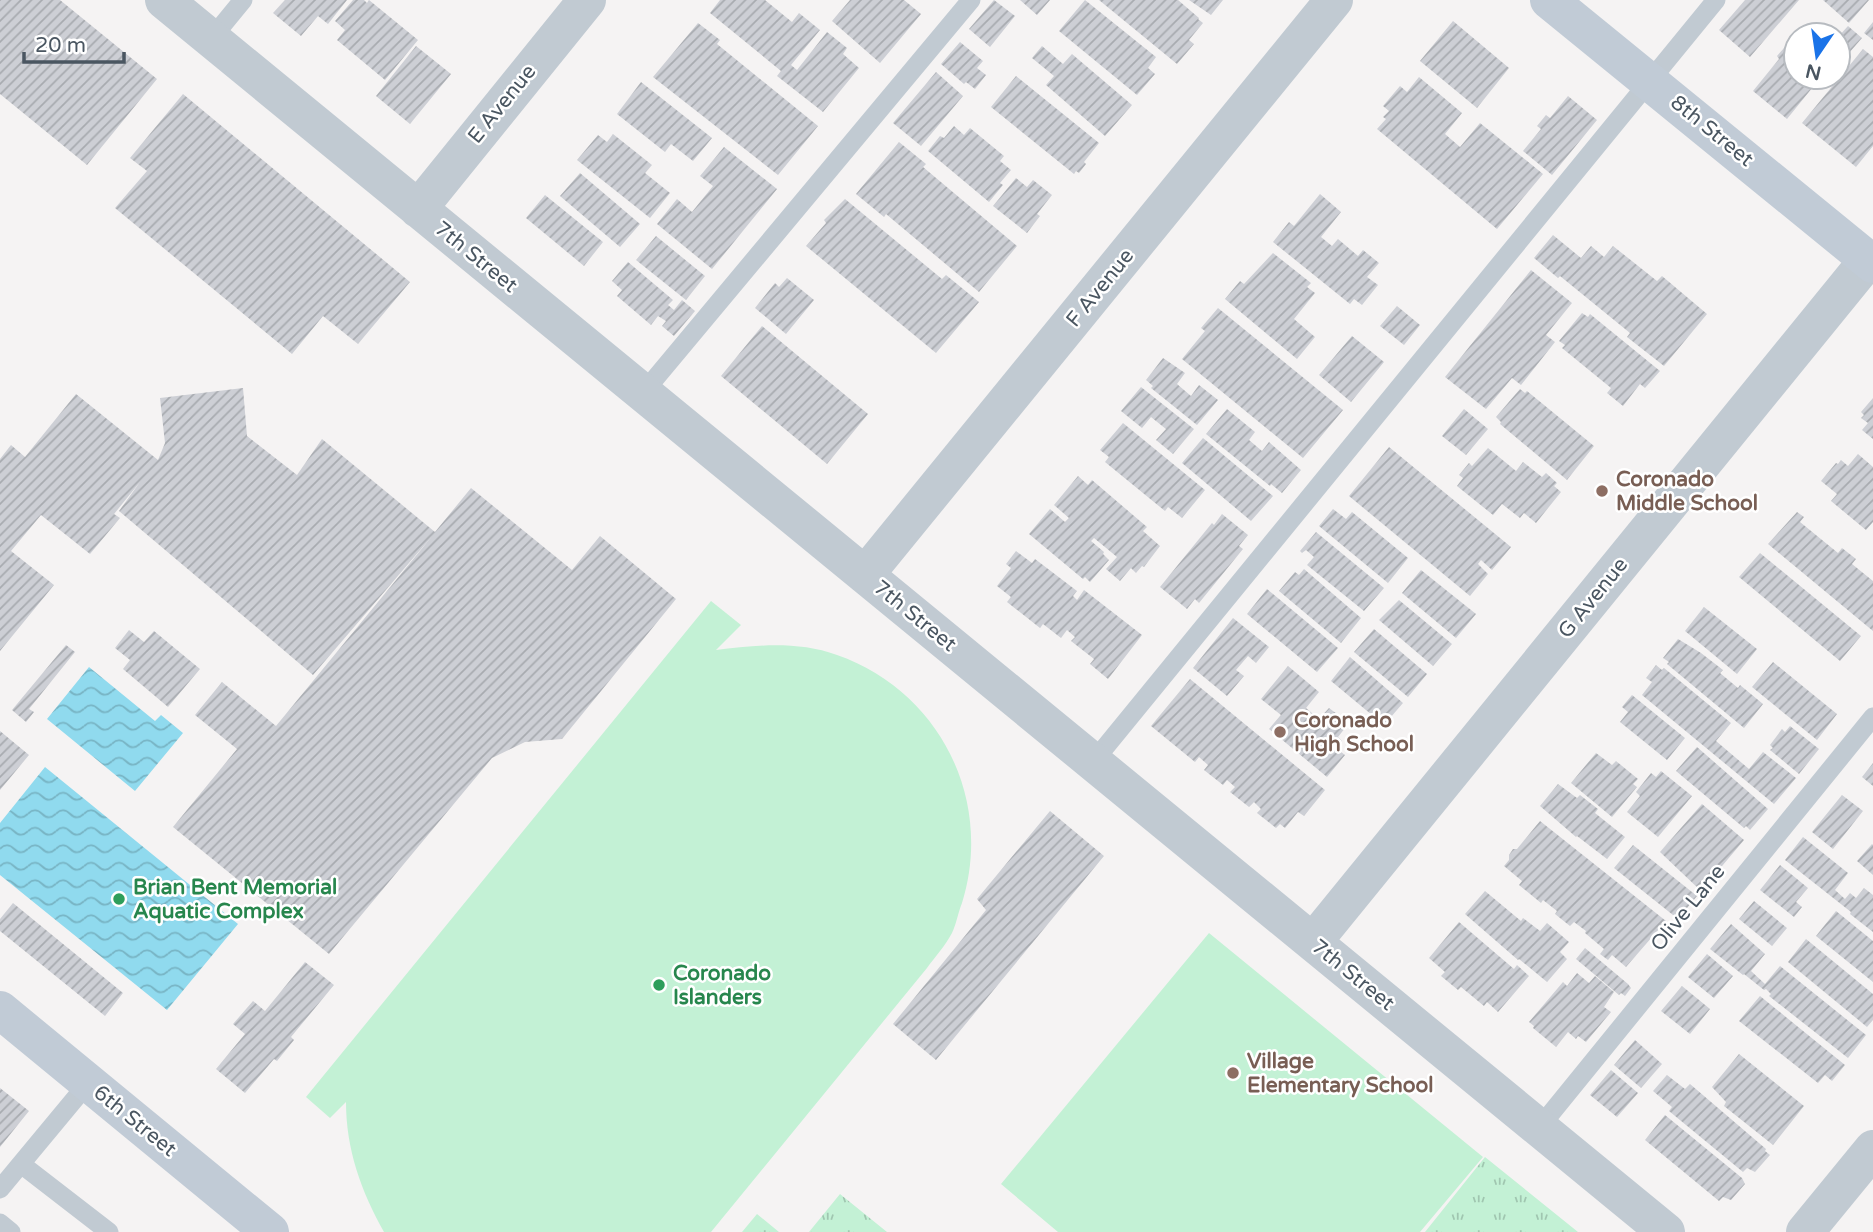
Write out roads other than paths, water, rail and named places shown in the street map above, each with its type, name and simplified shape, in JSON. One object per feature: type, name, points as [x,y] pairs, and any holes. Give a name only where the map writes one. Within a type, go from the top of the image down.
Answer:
[{"type":"street","name":"7th Street","points":[[163,0],[1666,1232]]},
{"type":"street","name":"E Avenue","points":[[418,209],[587,0]]},
{"type":"street","name":"F Avenue","points":[[865,575],[1334,0]]},
{"type":"street","name":"8th Street","points":[[1549,0],[1871,260]]},
{"type":"street","name":"G Avenue","points":[[1313,942],[1871,260]]},
{"type":"street","name":"6th Street","points":[[0,1010],[270,1232]]},
{"type":"street","points":[[1805,1232],[1873,1149]]},
{"type":"lane","points":[[211,39],[243,0]]},
{"type":"lane","points":[[643,393],[971,0]]},
{"type":"lane","points":[[1093,762],[1716,0]]},
{"type":"lane","name":"Olive Lane","points":[[1539,1128],[1873,718]]},
{"type":"lane","points":[[0,1189],[88,1083]]},
{"type":"lane","points":[[21,1164],[109,1232]]},
{"type":"lane","points":[[0,1223],[11,1232]]},
{"type":"water","points":[[89,667],[155,721],[161,715],[183,733],[135,791],[47,719]]},
{"type":"water","name":"Brian Bent Memorial Aquatic Complex","points":[[45,767],[238,924],[167,1010],[0,875],[0,823]]},
{"type":"place","name":"Coronado Middle School","points":[[1602,491]]},
{"type":"place","name":"Coronado High School","points":[[1280,732]]},
{"type":"place","name":"Brian Bent Memorial Aquatic Complex","points":[[119,899]]},
{"type":"place","name":"Coronado Islanders","points":[[659,985]]},
{"type":"place","name":"Village Elementary School","points":[[1233,1073]]}]
